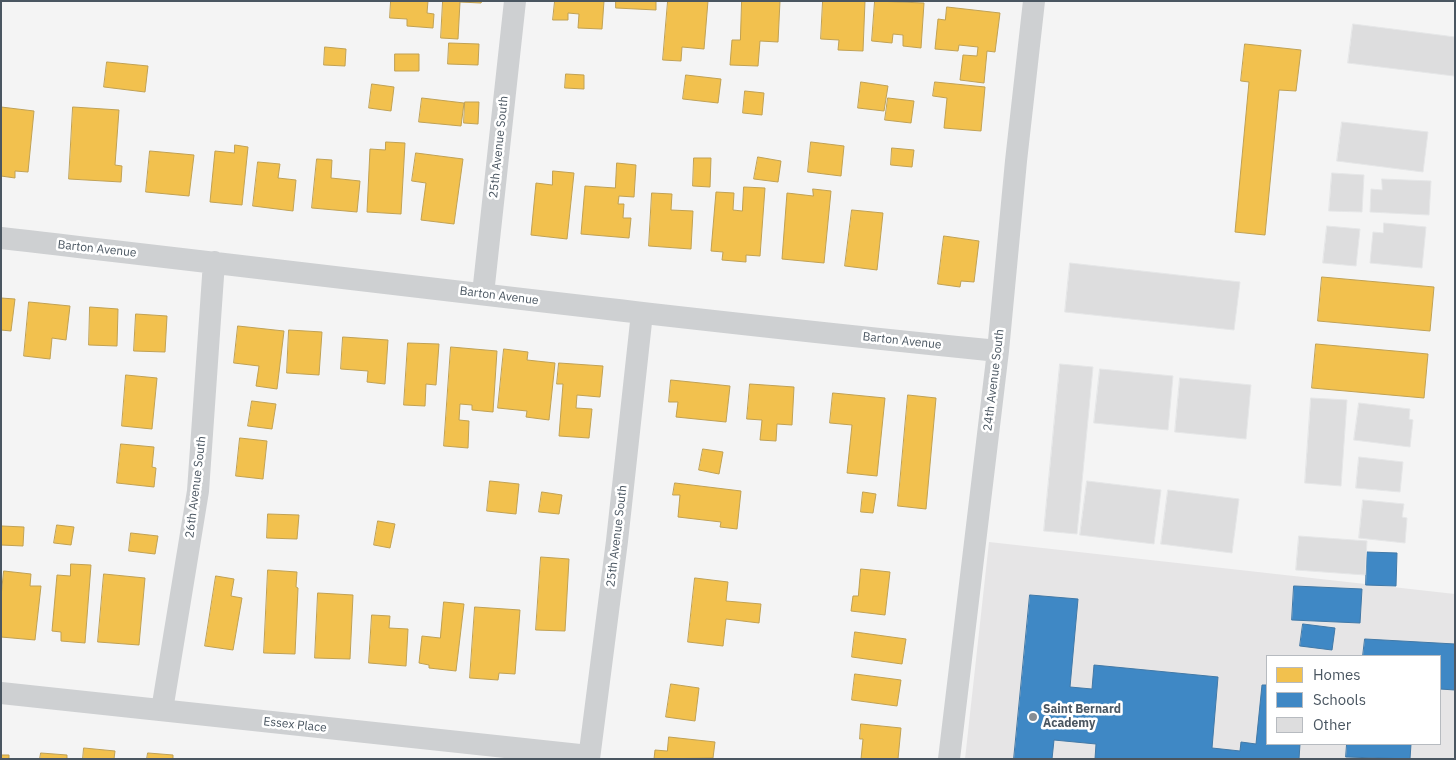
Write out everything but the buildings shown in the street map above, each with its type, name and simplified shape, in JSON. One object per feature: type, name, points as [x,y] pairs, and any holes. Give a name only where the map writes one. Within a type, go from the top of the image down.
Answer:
[{"type":"street","name":"25th Avenue South","points":[[483,294],[516,1]]},
{"type":"street","name":"24th Avenue South","points":[[949,759],[998,351],[1016,161],[1034,1]]},
{"type":"street","name":"Barton Avenue","points":[[1,238],[642,313],[998,351]]},
{"type":"street","name":"26th Avenue South","points":[[162,710],[198,491],[214,262]]},
{"type":"street","name":"25th Avenue South","points":[[589,757],[617,541],[642,313]]},
{"type":"street","name":"Essex Place","points":[[1,693],[589,757]]},
{"type":"shaded area","points":[[989,542],[1455,594],[1455,759],[965,759]]},
{"type":"place","name":"Saint Bernard Academy","points":[[1033,717]]}]
